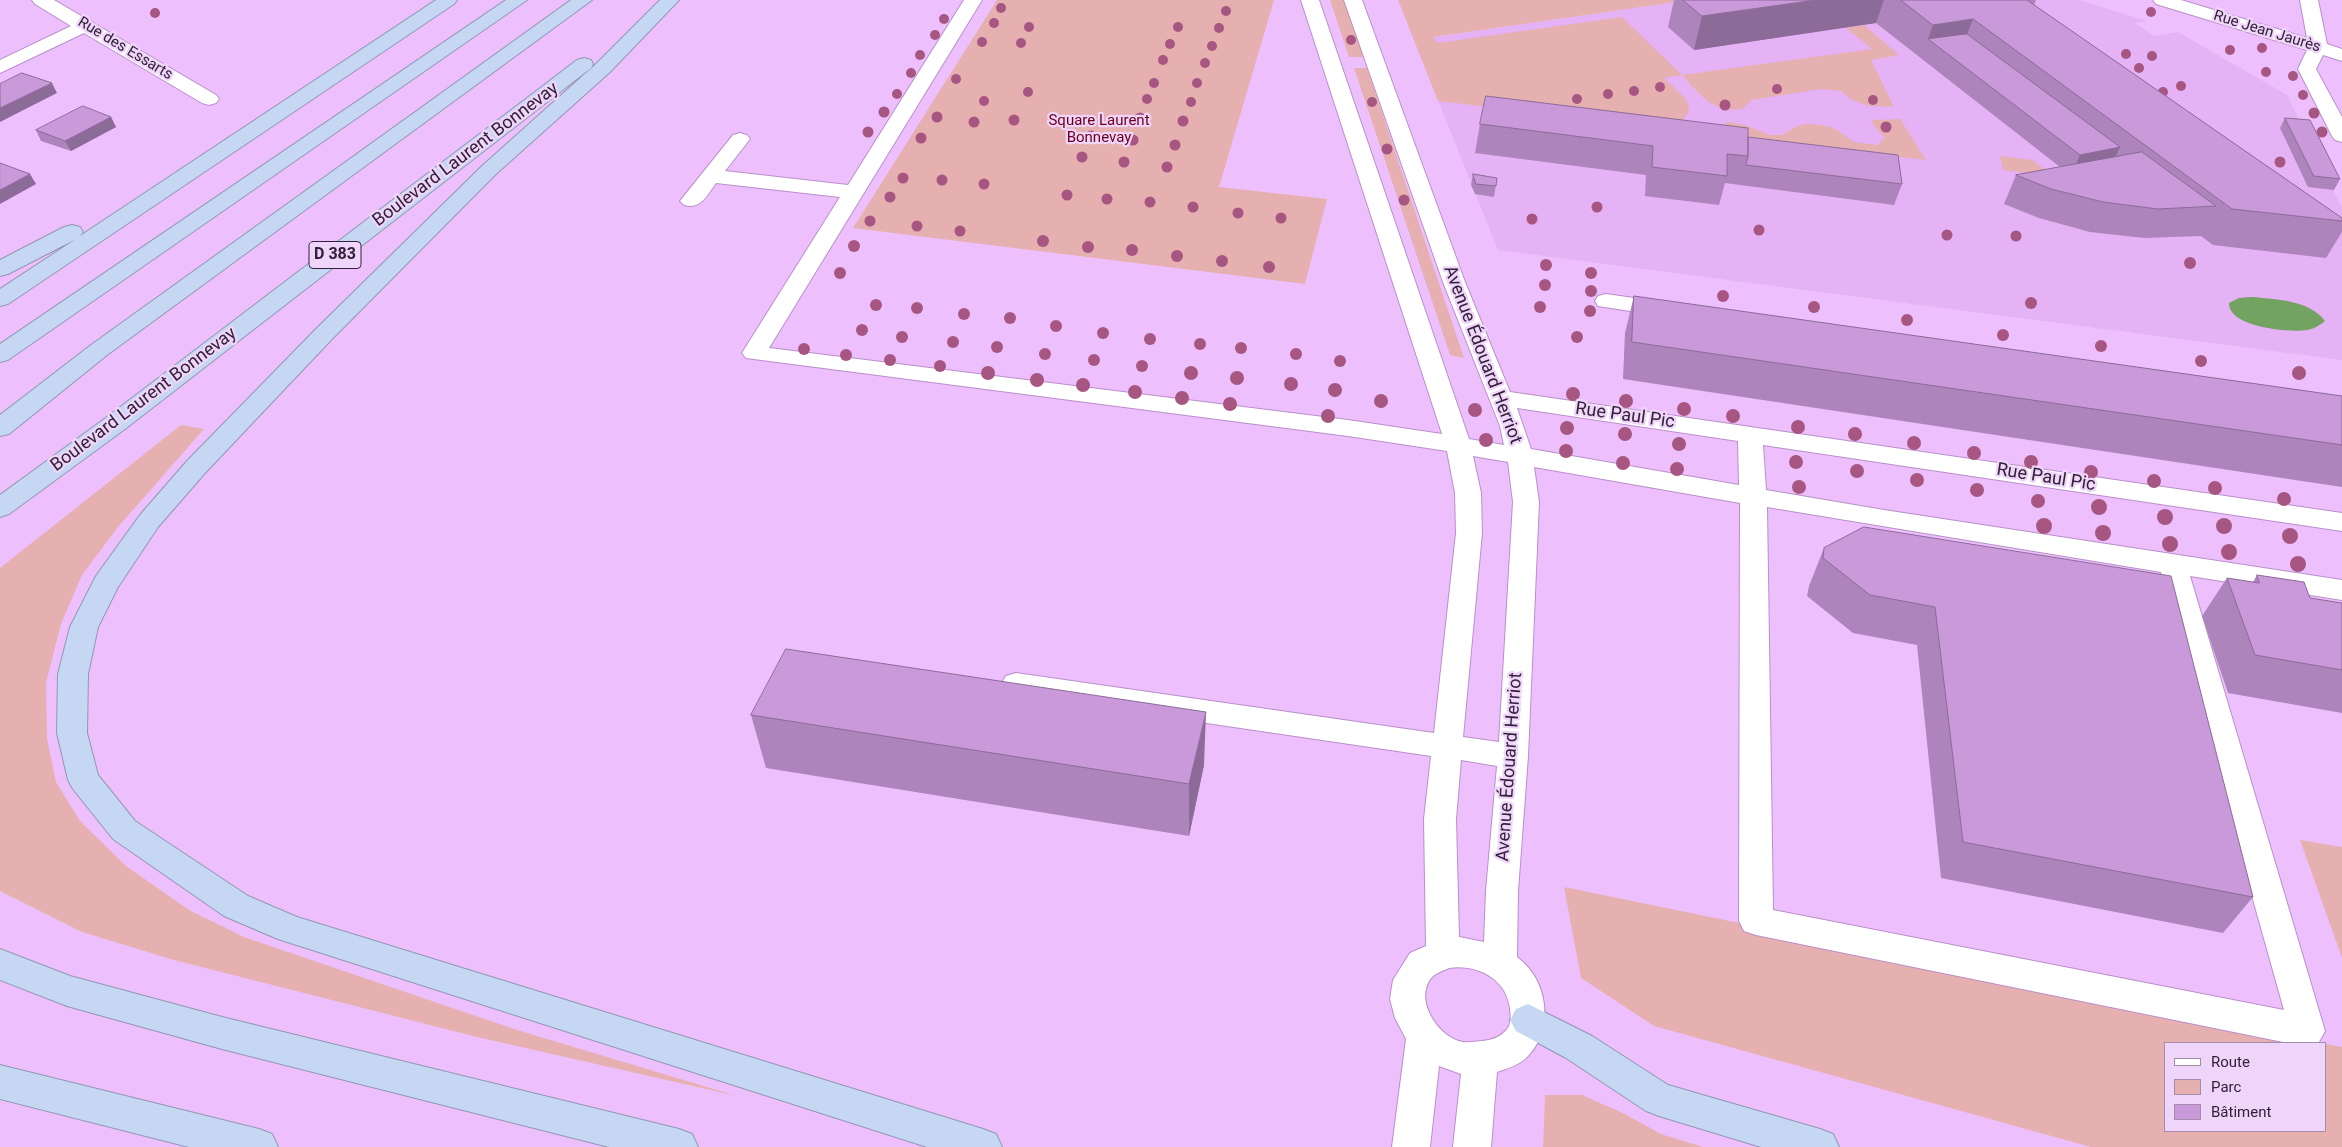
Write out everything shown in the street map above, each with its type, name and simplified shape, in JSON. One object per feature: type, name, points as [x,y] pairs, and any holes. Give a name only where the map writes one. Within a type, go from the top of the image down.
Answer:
[{"type":"highway","points":[[0,299],[448,0]]},
{"type":"highway","points":[[0,355],[518,0]]},
{"type":"highway","points":[[0,428],[99,350],[210,268],[583,0]]},
{"type":"highway","points":[[669,0],[603,68],[489,170],[338,320],[196,467],[148,521],[106,582],[84,627],[73,674],[72,733],[84,780],[124,830],[236,906],[290,929],[983,1147]]},
{"type":"highway","name":"Boulevard Laurent Bonnevay","points":[[0,508],[116,423],[669,0]]},
{"type":"highway","points":[[0,269],[185,174]]},
{"type":"highway","points":[[0,290],[185,174]]},
{"type":"highway","points":[[0,964],[67,991],[222,1033],[679,1147]]},
{"type":"highway","points":[[1528,1020],[1579,1047],[1658,1099],[1820,1147]]},
{"type":"highway","points":[[0,1082],[259,1147]]},
{"type":"street","name":"Rue des Essarts","points":[[41,0],[208,99]]},
{"type":"street","points":[[973,0],[754,353],[1348,428],[1458,445],[1753,497],[2342,590]]},
{"type":"street","points":[[1310,0],[1458,445],[1468,493],[1469,533],[1440,819],[1443,954]]},
{"type":"street","name":"Avenue Édouard Herriot","points":[[1353,0],[1454,282],[1512,426],[1520,457],[1526,502],[1513,756],[1502,891],[1500,964]]},
{"type":"street","name":"Rue Jean Jaurès","points":[[2162,0],[2342,55]]},
{"type":"street","points":[[2309,0],[2318,47],[2308,69],[2342,136]]},
{"type":"street","points":[[0,67],[85,26]]},
{"type":"street","points":[[691,201],[740,139]]},
{"type":"street","points":[[712,176],[854,192]]},
{"type":"street","points":[[1606,301],[1695,313]]},
{"type":"street","name":"Rue Paul Pic","points":[[1500,398],[2342,522]]},
{"type":"street","points":[[1750,434],[1755,538],[1756,921],[2307,1031],[2173,564]]},
{"type":"street","points":[[992,680],[1513,756]]},
{"type":"street","points":[[1462,952],[1482,956],[1500,964],[1513,975],[1523,989],[1528,1004],[1528,1020],[1523,1034],[1513,1047],[1498,1055],[1480,1059],[1460,1058],[1440,1050],[1424,1037],[1412,1022],[1407,1005],[1408,988],[1415,973],[1427,961],[1443,954],[1462,952]]},
{"type":"street","points":[[1412,1139],[1424,1037]]},
{"type":"street","points":[[1472,1147],[1480,1059]]},
{"type":"shaded area","points":[[1690,0],[2079,0],[2147,21],[2135,23],[2154,36],[2178,32],[2287,95],[2342,208],[2342,360],[1498,250],[1414,40]]},
{"type":"shaded area","points":[[2251,297],[2281,300],[2301,305],[2318,314],[2325,321],[2312,329],[2298,331],[2261,327],[2248,323],[2238,318],[2231,311],[2229,303],[2239,298]]},
{"type":"green space","name":"Square Laurent Bonnevay","points":[[997,0],[1274,0],[1219,187],[1327,199],[1305,284],[853,228]]},
{"type":"green space","points":[[1330,0],[1344,0],[1364,57],[1349,57]]},
{"type":"green space","points":[[1398,0],[1690,0],[1433,37],[1438,43],[1622,17],[1682,75],[1664,78],[1684,97],[1689,106],[1688,113],[1675,129],[1438,101]]},
{"type":"green space","points":[[1864,25],[1899,55],[1871,60],[1894,107],[1869,106],[1852,100],[1841,91],[1821,89],[1752,100],[1742,109],[1731,110],[1714,105],[1701,96],[1682,75],[1872,49],[1846,28]]},
{"type":"green space","points":[[1354,68],[1367,68],[1464,358],[1450,355]]},
{"type":"green space","points":[[1900,119],[1926,160],[1718,135],[1722,126],[1728,122],[1745,125],[1770,135],[1782,135],[1797,126],[1806,124],[1834,128],[1854,142],[1877,145],[1885,138],[1871,122],[1873,120]]},
{"type":"green space","points":[[2000,156],[2032,160],[2054,176],[2003,170]]},
{"type":"green space","points":[[181,425],[204,429],[118,527],[82,575],[61,624],[46,683],[47,739],[56,782],[80,821],[126,866],[189,910],[244,937],[514,1029],[737,1096],[477,1037],[174,960],[82,932],[0,891],[0,568]]},
{"type":"green space","points":[[2300,840],[2342,847],[2342,957],[2341,955]]},
{"type":"green space","points":[[1564,887],[2319,1042],[2164,1042],[2164,1132],[2327,1132],[2327,1044],[2342,1047],[2342,1147],[2091,1147],[1654,1026],[1581,978]]},
{"type":"green space","points":[[1545,1095],[1582,1095],[1625,1114],[1661,1134],[1703,1147],[1543,1147]]},
{"type":"building","points":[[1683,0],[1816,0],[1702,16]]},
{"type":"building","points":[[1901,0],[2027,0],[2342,218],[2342,221],[2232,209],[1973,19],[1933,25]]},
{"type":"building","points":[[1967,34],[2120,147],[2080,155],[1928,39]]},
{"type":"building","points":[[22,73],[52,83],[0,108],[0,84]]},
{"type":"building","points":[[1486,96],[1748,128],[1748,156],[1727,154],[1727,176],[1652,167],[1653,146],[1480,124]]},
{"type":"building","points":[[83,106],[111,117],[65,141],[36,130]]},
{"type":"building","points":[[2285,118],[2310,120],[2340,179],[2314,176]]},
{"type":"building","points":[[1748,137],[1898,155],[1902,184],[1746,165]]},
{"type":"building","points":[[2142,152],[2216,206],[2158,209],[2103,202],[2051,189],[2016,175]]},
{"type":"building","points":[[0,163],[30,174],[0,190]]},
{"type":"building","points":[[1473,174],[1497,178],[1496,186],[1476,184]]},
{"type":"building","points":[[1634,296],[2342,396],[2342,445],[1632,342]]},
{"type":"building","points":[[1864,527],[2171,576],[2253,897],[1963,842],[1935,607],[1870,595],[1823,558],[1824,548]]},
{"type":"building","points":[[2257,575],[2304,582],[2310,598],[2342,603],[2342,670],[2255,655],[2227,578],[2259,583]]},
{"type":"building","points":[[786,649],[1206,712],[1189,784],[751,715]]}]
